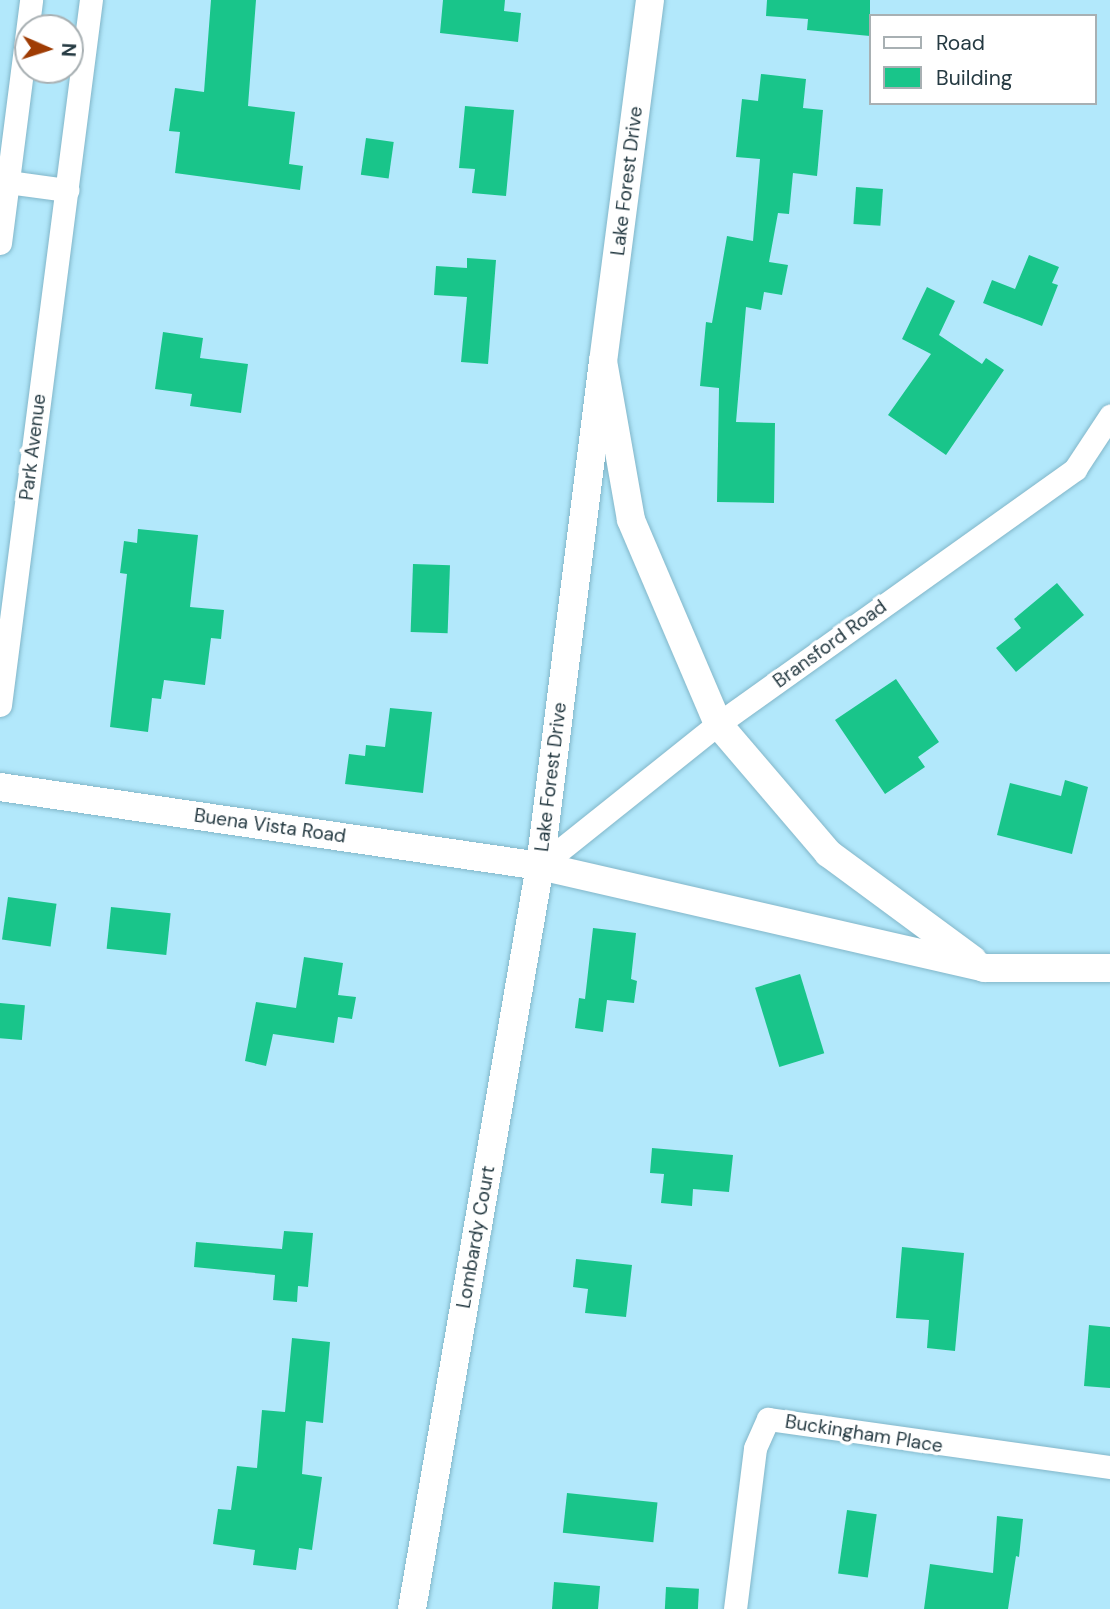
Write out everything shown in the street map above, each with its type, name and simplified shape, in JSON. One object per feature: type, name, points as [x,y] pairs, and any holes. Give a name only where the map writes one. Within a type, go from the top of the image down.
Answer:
[{"type":"street","points":[[0,243],[31,0]]},
{"type":"street","name":"Park Avenue","points":[[0,705],[91,0]]},
{"type":"street","name":"Lake Forest Drive","points":[[650,0],[540,866],[984,968],[1110,968]]},
{"type":"street","points":[[8,182],[67,190]]},
{"type":"street","name":"Lake Forest Drive","points":[[603,361],[631,520],[718,724],[828,853],[984,968]]},
{"type":"street","name":"Bransford Road","points":[[540,866],[718,724],[1075,469],[1110,416]]},
{"type":"street","name":"Buena Vista Road","points":[[0,787],[540,866]]},
{"type":"street","name":"Lombardy Court","points":[[412,1609],[540,866]]},
{"type":"street","name":"Buckingham Place","points":[[735,1609],[755,1448],[768,1419],[1110,1467]]},
{"type":"building","points":[[211,0],[256,0],[248,106],[295,112],[289,164],[303,166],[300,190],[175,173],[180,132],[169,131],[175,88],[204,92]]},
{"type":"building","points":[[443,0],[505,0],[504,11],[521,13],[518,42],[440,33]]},
{"type":"building","points":[[767,0],[870,0],[869,36],[807,30],[808,19],[766,16]]},
{"type":"building","points":[[761,74],[806,79],[803,108],[823,110],[817,176],[793,173],[789,214],[778,213],[769,262],[788,265],[782,295],[764,292],[761,310],[746,307],[736,422],[775,423],[774,503],[717,502],[719,388],[700,386],[706,322],[712,323],[727,236],[753,241],[760,159],[736,157],[742,99],[758,101]]},
{"type":"building","points":[[465,106],[514,110],[506,196],[472,193],[475,169],[459,168]]},
{"type":"building","points":[[366,138],[394,142],[389,179],[361,175]]},
{"type":"building","points":[[856,187],[883,189],[880,226],[853,224]]},
{"type":"building","points":[[1029,255],[1059,267],[1052,283],[1058,285],[1042,326],[983,303],[992,280],[1015,289]]},
{"type":"building","points":[[467,258],[496,260],[488,364],[461,362],[467,297],[434,295],[436,266],[467,268]]},
{"type":"building","points":[[927,287],[955,301],[939,335],[982,364],[986,358],[1004,370],[946,455],[888,415],[931,354],[902,339]]},
{"type":"building","points":[[163,332],[203,338],[200,358],[248,364],[241,413],[190,406],[192,394],[155,389]]},
{"type":"building","points":[[138,529],[198,535],[190,607],[224,610],[221,639],[211,638],[205,685],[164,680],[161,699],[152,698],[148,732],[110,727],[127,574],[120,573],[124,541],[137,543]]},
{"type":"building","points":[[413,564],[450,565],[448,633],[411,632]]},
{"type":"building","points":[[1057,583],[1084,615],[1016,672],[996,648],[1021,628],[1014,619]]},
{"type":"building","points":[[896,679],[939,742],[918,757],[925,767],[885,794],[835,720]]},
{"type":"building","points":[[390,708],[432,712],[423,793],[345,784],[349,754],[365,756],[366,745],[385,747]]},
{"type":"building","points":[[1065,780],[1088,787],[1072,854],[997,835],[1010,783],[1061,796]]},
{"type":"building","points":[[8,897],[57,904],[51,946],[2,940]]},
{"type":"building","points":[[111,907],[171,913],[166,955],[107,949]]},
{"type":"building","points":[[593,928],[636,933],[631,979],[637,981],[634,1003],[607,1000],[603,1032],[575,1028],[579,998],[585,999]]},
{"type":"building","points":[[304,957],[343,963],[338,995],[356,997],[352,1019],[338,1017],[334,1043],[273,1034],[266,1066],[245,1061],[256,1002],[296,1008]]},
{"type":"building","points":[[800,974],[824,1053],[779,1067],[755,988]]},
{"type":"building","points":[[0,1003],[25,1005],[22,1040],[0,1038]]},
{"type":"building","points":[[652,1148],[733,1155],[729,1192],[693,1189],[692,1206],[661,1203],[664,1174],[650,1173]]},
{"type":"building","points":[[284,1231],[313,1233],[308,1287],[298,1286],[297,1302],[273,1300],[275,1275],[194,1267],[196,1242],[282,1249]]},
{"type":"building","points":[[902,1247],[964,1253],[955,1351],[927,1348],[929,1320],[896,1318]]},
{"type":"building","points":[[576,1259],[632,1265],[626,1317],[585,1313],[588,1289],[573,1287]]},
{"type":"building","points":[[1089,1325],[1110,1327],[1110,1388],[1084,1386]]},
{"type":"building","points":[[292,1338],[330,1342],[323,1423],[306,1421],[302,1474],[322,1477],[312,1550],[299,1548],[296,1570],[253,1565],[255,1550],[213,1544],[218,1509],[231,1510],[237,1466],[257,1468],[262,1410],[285,1412]]},
{"type":"building","points":[[567,1493],[658,1503],[653,1542],[563,1533]]},
{"type":"building","points":[[847,1510],[877,1514],[868,1578],[838,1573]]},
{"type":"building","points":[[997,1516],[1023,1519],[1019,1557],[1016,1556],[1008,1609],[924,1609],[930,1564],[993,1573]]},
{"type":"building","points":[[554,1582],[600,1586],[598,1609],[552,1609]]},
{"type":"building","points":[[666,1587],[699,1589],[698,1609],[665,1609]]}]
